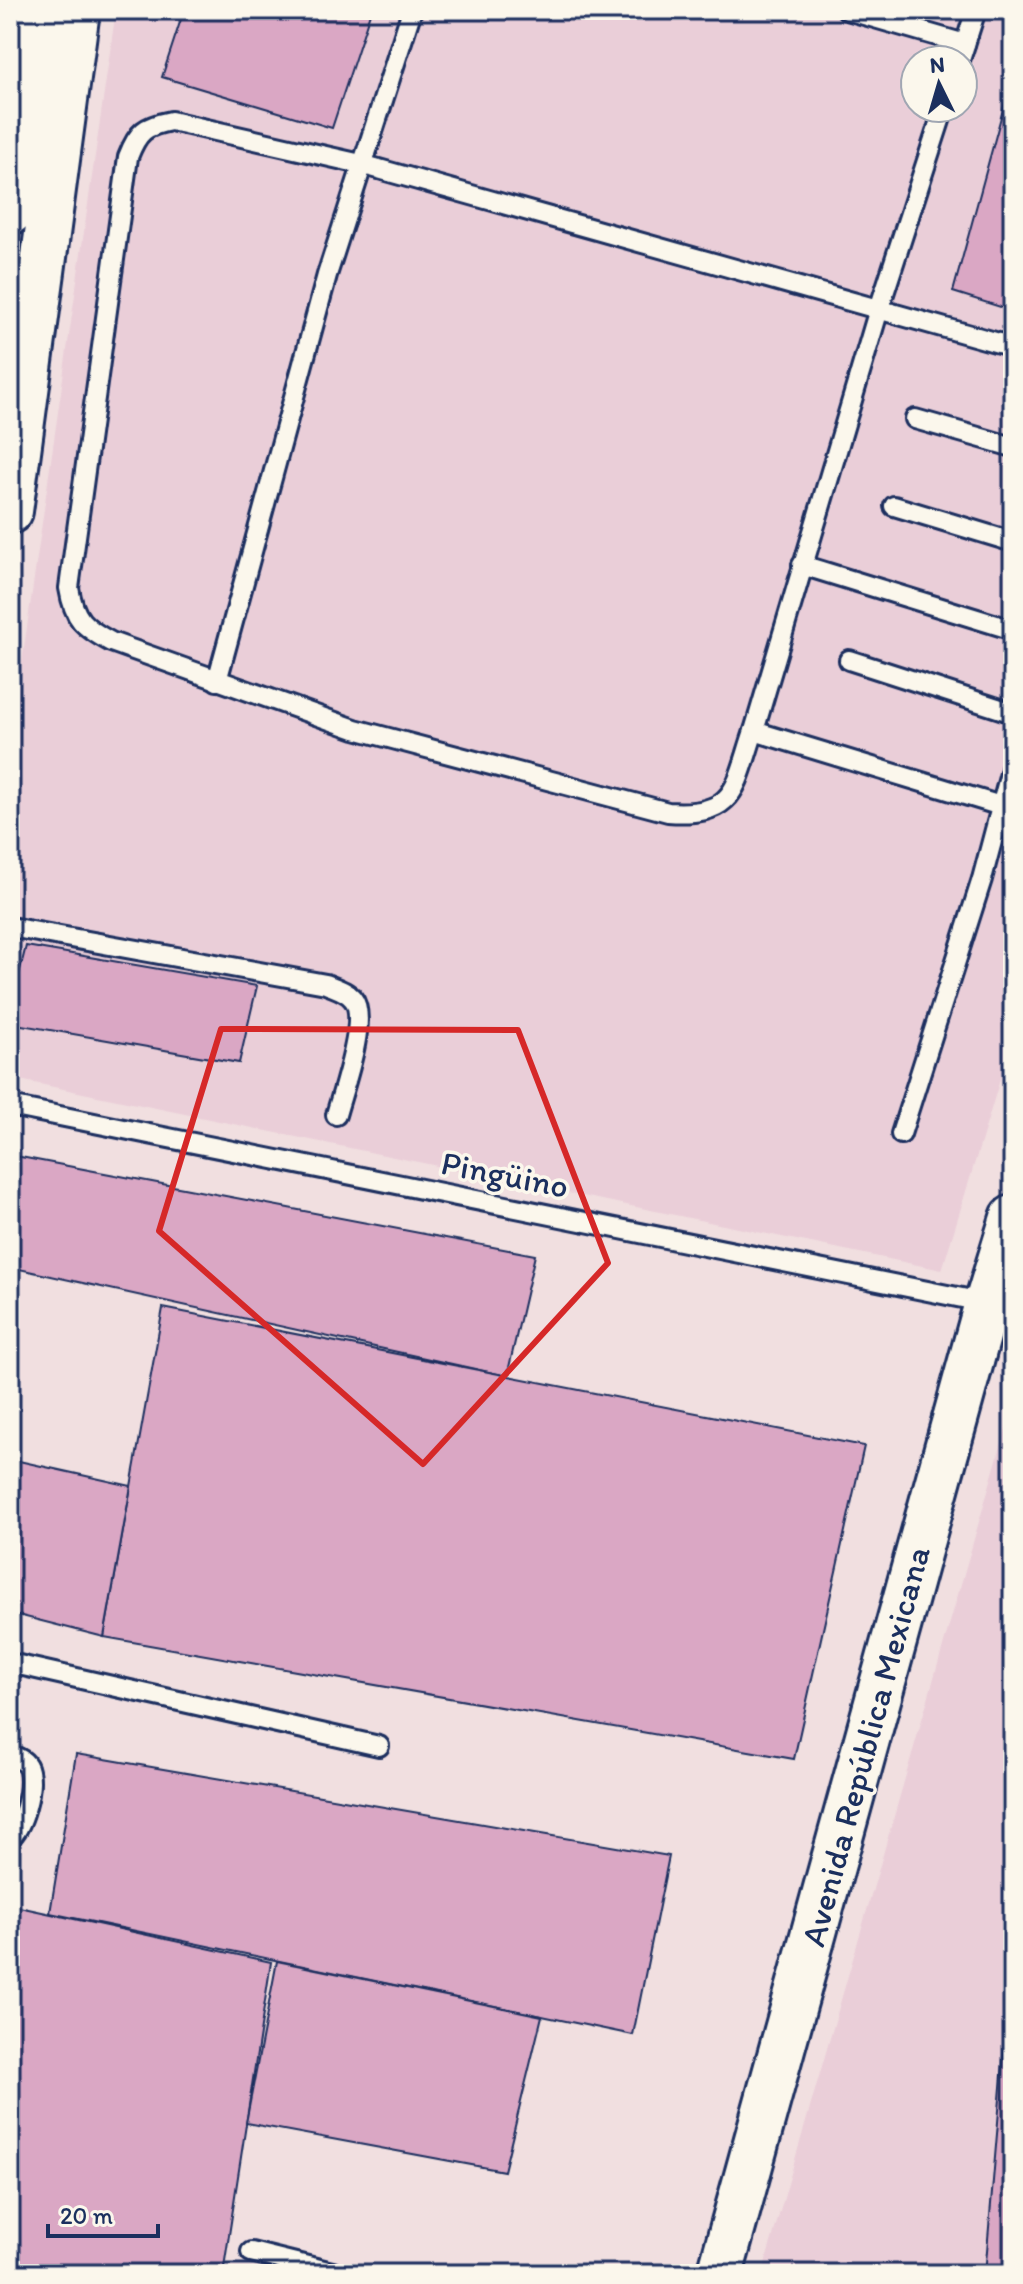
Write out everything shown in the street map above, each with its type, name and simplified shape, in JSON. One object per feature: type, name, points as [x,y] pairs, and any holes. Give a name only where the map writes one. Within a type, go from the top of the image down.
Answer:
[{"type":"street","points":[[10,212],[38,10]]},
{"type":"street","points":[[10,511],[77,10]]},
{"type":"street","name":"Avenida República Mexicana","points":[[720,2274],[987,1303],[1009,1246]]},
{"type":"lane","points":[[217,681],[294,391],[361,164],[412,10]]},
{"type":"lane","points":[[847,10],[940,44]]},
{"type":"lane","points":[[965,44],[976,10]]},
{"type":"lane","points":[[939,124],[879,309],[754,731],[737,783],[722,805],[697,814],[668,812],[355,729],[111,642],[80,621],[72,606],[69,588],[128,157],[135,139],[150,125],[171,121],[361,164],[879,309],[1013,347]]},
{"type":"lane","points":[[915,419],[1013,447]]},
{"type":"lane","points":[[894,506],[1013,542]]},
{"type":"lane","points":[[802,565],[1013,630]]},
{"type":"lane","points":[[849,660],[1013,713]]},
{"type":"lane","points":[[754,731],[1001,806]]},
{"type":"lane","points":[[901,1134],[982,879],[1013,762]]},
{"type":"lane","points":[[10,927],[326,984],[342,991],[353,999],[359,1009],[359,1026],[336,1115]]},
{"type":"lane","name":"Pingüino","points":[[10,1106],[987,1303]]},
{"type":"lane","points":[[10,1663],[379,1746]]},
{"type":"lane","points":[[10,1755],[24,1762],[29,1770],[23,1821],[18,1832],[10,1838]]},
{"type":"lane","points":[[251,2252],[340,2274]]},
{"type":"highlighted area","points":[[221,1029],[518,1030],[608,1263],[423,1464],[159,1231]]},
{"type":"shaded area","points":[[116,10],[1013,10],[1013,1037],[942,1270],[10,1078],[10,745]]},
{"type":"shaded area","points":[[1013,1404],[1013,2274],[762,2274]]},
{"type":"building","points":[[184,10],[371,10],[332,128],[162,77]]},
{"type":"building","points":[[1013,73],[1013,311],[953,292]]},
{"type":"building","points":[[26,946],[257,986],[239,1063],[10,1023],[10,1010]]},
{"type":"building","points":[[10,1155],[535,1255],[507,1376],[10,1267]]},
{"type":"building","points":[[163,1308],[864,1446],[794,1759],[104,1637]]},
{"type":"building","points":[[10,1459],[131,1486],[104,1637],[10,1613]]},
{"type":"building","points":[[76,1754],[669,1856],[633,2035],[50,1913]]},
{"type":"building","points":[[10,1905],[271,1962],[223,2274],[63,2274],[10,2263]]},
{"type":"building","points":[[1013,1947],[1013,2274],[985,2274]]},
{"type":"building","points":[[277,1961],[542,2016],[504,2171],[246,2123]]}]
